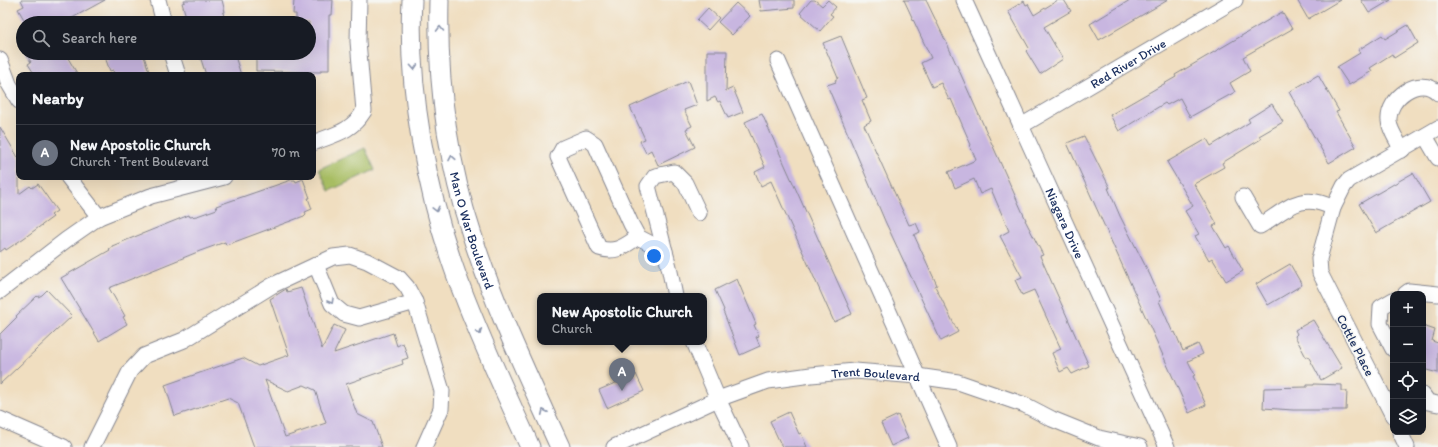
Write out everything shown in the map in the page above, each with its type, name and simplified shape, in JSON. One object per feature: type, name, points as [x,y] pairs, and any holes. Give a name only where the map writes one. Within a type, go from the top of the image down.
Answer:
[{"type":"main road","points":[[412,0],[412,41],[416,100],[431,188],[440,223],[457,277],[530,447]]},
{"type":"main road","name":"Man O War Boulevard","points":[[439,0],[442,86],[448,136],[460,192],[489,284],[528,377],[560,447]]},
{"type":"street","points":[[158,0],[162,16]]},
{"type":"street","points":[[316,142],[347,129],[358,120],[364,111],[358,41],[359,0]]},
{"type":"street","name":"Niagara Drive","points":[[964,0],[1167,447]]},
{"type":"street","name":"Red River Drive","points":[[1021,126],[1235,0]]},
{"type":"street","points":[[0,60],[9,84],[16,96]]},
{"type":"street","points":[[173,60],[177,72]]},
{"type":"street","points":[[778,61],[949,447]]},
{"type":"street","points":[[1402,150],[1389,123],[1389,113],[1394,101],[1404,91],[1423,86],[1433,87],[1438,93]]},
{"type":"street","points":[[1243,197],[1260,226],[1292,206],[1305,200],[1320,202],[1333,208],[1344,186],[1349,180],[1438,128]]},
{"type":"street","points":[[1425,136],[1438,158]]},
{"type":"street","points":[[638,237],[616,250],[605,250],[599,248],[558,157],[563,148],[586,138],[595,144],[638,237],[665,251]]},
{"type":"street","points":[[674,293],[648,186],[655,176],[674,172],[685,183],[699,213]]},
{"type":"street","points":[[70,180],[99,217]]},
{"type":"street","points":[[0,291],[66,240],[99,217],[151,196],[210,180]]},
{"type":"street","name":"Cottle Place","points":[[1333,208],[1319,259],[1320,273],[1390,410]]},
{"type":"street","points":[[92,447],[130,371],[144,356],[184,340],[273,285],[333,257],[350,255],[367,261],[399,278],[407,286],[415,302],[442,391],[441,409],[424,447]]},
{"type":"street","points":[[316,265],[332,304],[344,314],[359,318],[415,302]]},
{"type":"street","points":[[1426,293],[1438,294]]},
{"type":"street","points":[[1390,302],[1381,307],[1380,324],[1390,343]]},
{"type":"street","points":[[695,345],[718,399],[741,447]]},
{"type":"street","name":"Trent Boulevard","points":[[614,447],[718,399],[768,381],[811,374],[855,371],[917,376],[958,382],[1025,405],[1052,419],[1099,438],[1140,447]]},
{"type":"street","points":[[1426,399],[1428,402],[1438,404]]},
{"type":"street","points":[[0,419],[64,447]]},
{"type":"street","points":[[1401,435],[1407,447]]},
{"type":"green space","points":[[365,148],[375,170],[329,191],[319,169]]},
{"type":"building","points":[[21,0],[105,0],[76,16],[22,16],[18,9],[24,6]]},
{"type":"building","points":[[184,0],[222,0],[225,12],[223,13],[224,16],[186,16],[182,3],[185,2]]},
{"type":"building","points":[[294,0],[333,0],[332,15],[329,15],[329,70],[321,70],[321,72],[256,71],[256,60],[316,60],[316,16],[296,16],[296,14],[293,14]]},
{"type":"building","points":[[759,0],[794,0],[794,8],[761,11]]},
{"type":"building","points":[[811,0],[815,0],[822,6],[828,0],[836,7],[830,14],[833,16],[820,31],[800,13]]},
{"type":"building","points":[[904,0],[926,0],[949,48],[1025,220],[1043,255],[1040,256],[1089,366],[1072,374],[1068,368],[1060,372],[1052,353],[1061,349],[1034,290],[1022,295],[1015,280],[1022,277],[1000,236],[1009,231],[991,189],[980,194],[974,179],[955,188],[948,172],[976,160],[951,99],[949,100],[941,83],[932,87],[921,63],[931,58]]},
{"type":"building","points":[[1058,0],[1064,0],[1071,11],[1044,27],[1063,59],[1040,74],[1026,51],[1029,48],[1008,11],[1024,1],[1026,5],[1028,4],[1034,15]]},
{"type":"building","points":[[1130,0],[1168,0],[1099,40],[1090,24]]},
{"type":"building","points":[[1297,0],[1340,0],[1308,19]]},
{"type":"building","points":[[1361,0],[1391,0],[1369,13]]},
{"type":"building","points":[[736,3],[750,16],[732,35],[718,22]]},
{"type":"building","points":[[708,8],[719,18],[708,30],[697,20]]},
{"type":"building","points":[[1282,12],[1292,29],[1243,57],[1250,71],[1230,83],[1235,92],[1190,117],[1180,98],[1167,105],[1165,103],[1119,131],[1110,115],[1176,77],[1175,75]]},
{"type":"building","points":[[1408,25],[1418,43],[1394,58],[1392,54],[1370,68],[1372,71],[1349,85],[1337,67],[1360,53],[1358,50],[1382,35],[1385,39]]},
{"type":"building","points":[[841,36],[867,98],[862,100],[871,121],[864,125],[909,225],[916,223],[920,232],[914,235],[937,285],[935,286],[958,332],[941,341],[885,221],[827,85],[836,82],[835,80],[838,78],[823,43]]},
{"type":"building","points":[[707,51],[727,51],[726,91],[733,88],[743,112],[728,118],[720,101],[718,102],[715,97],[707,101]]},
{"type":"building","points":[[30,60],[69,60],[76,72],[33,72],[28,64],[31,62]]},
{"type":"building","points":[[106,60],[145,60],[149,72],[113,72],[113,70],[110,71]]},
{"type":"building","points":[[201,60],[236,60],[240,72],[205,72]]},
{"type":"building","points":[[1318,75],[1339,111],[1336,112],[1356,147],[1329,163],[1289,92]]},
{"type":"building","points":[[688,81],[697,105],[684,110],[692,126],[686,129],[695,147],[658,165],[651,150],[646,153],[640,141],[645,139],[630,107]]},
{"type":"building","points":[[1272,104],[1283,122],[1259,136],[1261,139],[1222,163],[1224,167],[1194,184],[1217,224],[1213,226],[1226,248],[1229,246],[1243,271],[1226,281],[1212,258],[1209,260],[1195,236],[1199,234],[1185,211],[1193,206],[1167,162],[1207,139],[1211,146],[1250,122],[1248,119]]},
{"type":"building","points":[[762,114],[852,314],[834,322],[771,181],[761,186],[755,172],[765,167],[745,122]]},
{"type":"building","points":[[0,127],[16,154],[16,180],[19,180],[19,194],[30,186],[32,188],[38,184],[57,211],[51,215],[53,217],[24,238],[6,250],[5,248],[0,252]]},
{"type":"building","points":[[1084,136],[1110,188],[1108,188],[1120,216],[1150,275],[1161,300],[1159,301],[1173,333],[1175,332],[1183,351],[1198,344],[1203,354],[1188,361],[1206,405],[1189,413],[1067,143]]},
{"type":"building","points":[[1413,173],[1430,202],[1376,233],[1359,204]]},
{"type":"building","points":[[291,180],[295,180],[296,182],[303,180],[310,198],[308,198],[312,209],[305,212],[306,214],[304,216],[229,244],[226,245],[225,242],[200,251],[109,288],[125,316],[123,317],[127,324],[99,341],[61,278],[110,250],[109,249],[112,246],[189,215],[190,217],[197,216],[217,209],[216,206]]},
{"type":"building","points":[[1290,264],[1302,285],[1268,305],[1256,284]]},
{"type":"building","points":[[737,279],[756,324],[754,325],[759,336],[756,337],[760,346],[740,355],[723,311],[724,310],[715,290]]},
{"type":"building","points":[[301,288],[322,349],[334,325],[345,330],[334,353],[393,333],[397,346],[403,343],[408,358],[402,360],[403,364],[346,384],[357,414],[373,422],[382,447],[254,447],[238,403],[228,398],[175,416],[165,385],[243,358],[258,366],[289,355],[270,299],[286,289],[287,292]],"holes":[[[265,380],[288,391],[304,385],[315,390],[326,423],[285,437]]]},
{"type":"building","points":[[47,290],[72,316],[0,384],[0,334],[37,296],[42,295]]},
{"type":"building","points":[[1313,320],[1342,368],[1321,380],[1308,356],[1306,357],[1295,336],[1297,334],[1295,330]]},
{"type":"building","points":[[1426,327],[1435,330],[1432,341],[1438,343],[1438,373],[1426,370]]},
{"type":"building","points":[[636,374],[644,391],[607,408],[599,390]]},
{"type":"building","points":[[1307,385],[1342,385],[1342,391],[1347,391],[1346,410],[1293,410],[1263,408],[1264,388],[1307,387]]},
{"type":"building","points":[[789,412],[807,447],[782,447],[770,421]]},
{"type":"building","points":[[898,415],[908,438],[891,446],[881,423]]},
{"type":"place","name":"New Apostolic Church","points":[[622,391]]}]
